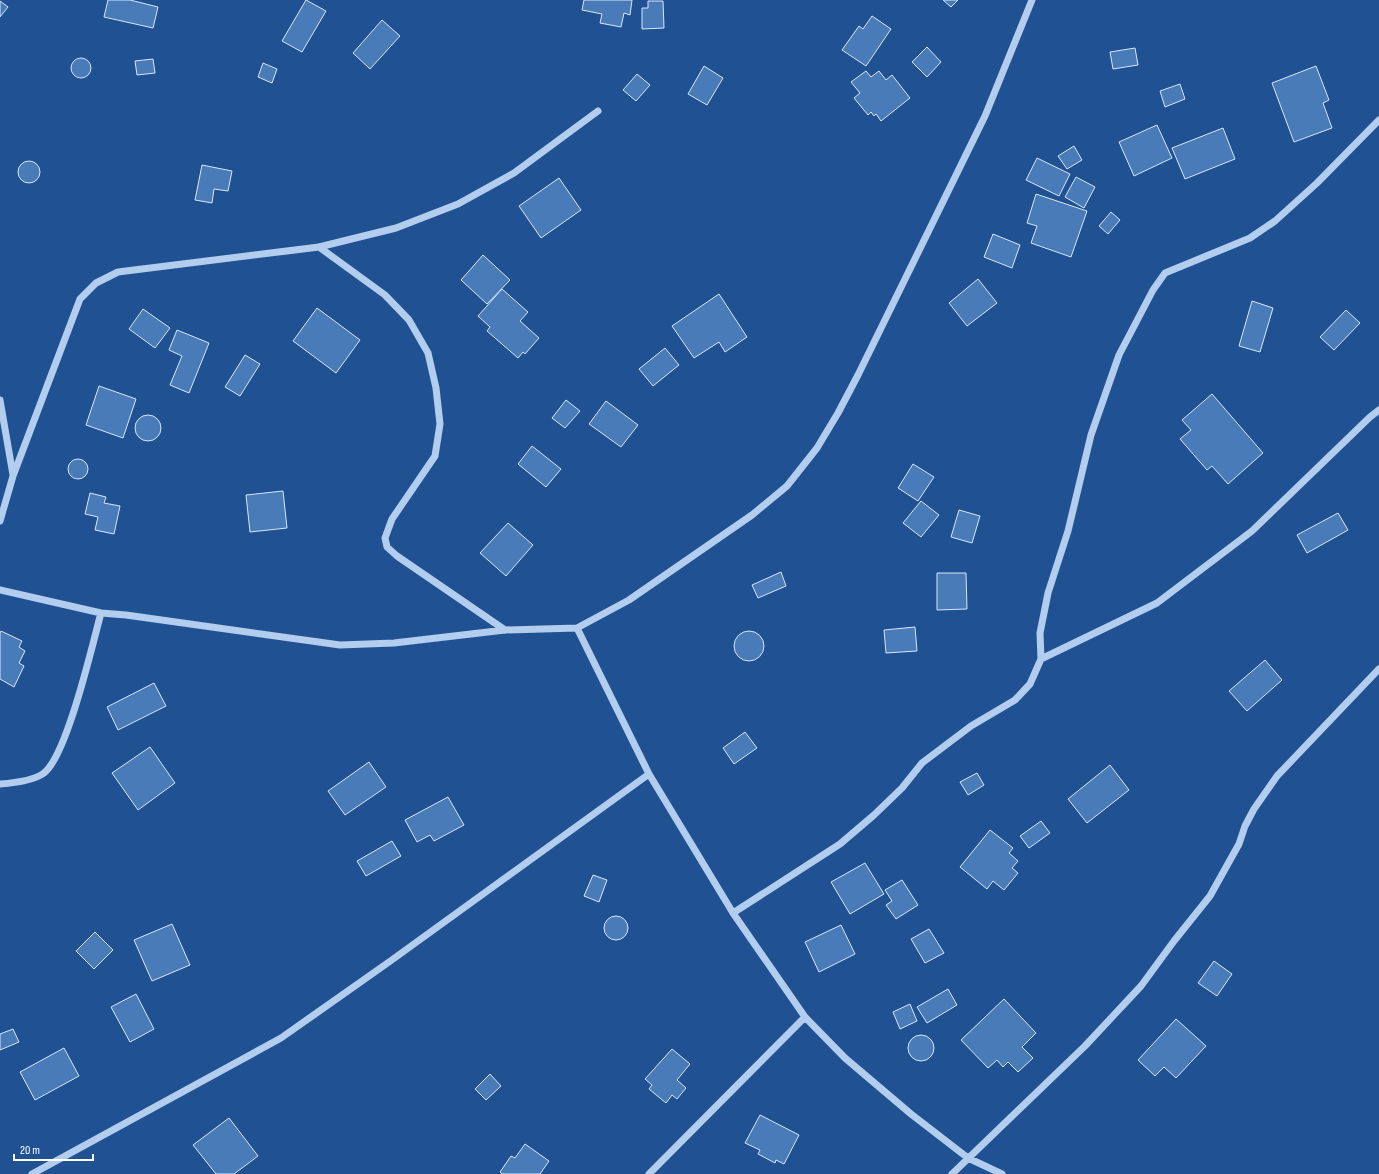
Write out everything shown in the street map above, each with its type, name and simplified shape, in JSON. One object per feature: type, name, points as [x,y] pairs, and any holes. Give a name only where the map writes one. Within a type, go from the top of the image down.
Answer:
[{"type":"street","points":[[0,590],[101,613],[126,615],[340,645],[394,643],[505,630],[577,628],[628,600],[752,515],[787,486],[817,448],[858,375],[985,116],[1032,0]]},
{"type":"street","points":[[0,521],[13,476],[80,299],[96,282],[118,272],[319,247],[396,228],[458,204],[514,173],[598,111]]},
{"type":"street","points":[[732,913],[840,844],[874,815],[902,788],[922,762],[971,726],[1015,700],[1030,684],[1040,659],[1040,633],[1048,593],[1068,531],[1091,435],[1120,355],[1152,290],[1165,273],[1250,238],[1275,220],[1317,183],[1379,120]]},
{"type":"street","points":[[319,247],[385,295],[409,320],[428,353],[436,388],[440,424],[435,456],[392,519],[385,538],[387,547],[397,556],[505,630]]},
{"type":"street","points":[[0,400],[13,476]]},
{"type":"street","points":[[1040,659],[1157,603],[1252,530],[1379,410]]},
{"type":"street","points":[[0,784],[37,777],[45,771],[54,760],[74,709],[101,613]]},
{"type":"street","points":[[577,628],[649,774],[732,913],[805,1017],[845,1058],[911,1114],[968,1158],[1002,1174]]},
{"type":"street","points":[[952,1174],[1085,1046],[1140,986],[1210,896],[1239,844],[1245,826],[1254,809],[1277,776],[1379,669]]},
{"type":"street","points":[[32,1174],[281,1038],[389,962],[649,774]]},
{"type":"street","points":[[649,1174],[805,1017]]},
{"type":"building","points":[[108,0],[130,0],[158,7],[153,28],[104,17]]},
{"type":"building","points":[[306,0],[326,11],[302,52],[282,41]]},
{"type":"building","points":[[584,0],[632,0],[630,15],[624,13],[621,27],[600,23],[602,14],[582,10]]},
{"type":"building","points":[[943,0],[958,0],[951,7]]},
{"type":"building","points":[[0,1],[8,7],[0,17]]},
{"type":"building","points":[[648,1],[663,1],[664,28],[642,29],[642,8],[648,8]]},
{"type":"building","points":[[872,16],[891,29],[866,66],[842,50],[859,26],[863,29]]},
{"type":"building","points":[[382,20],[400,36],[370,69],[353,53]]},
{"type":"building","points":[[927,47],[941,62],[927,77],[912,62]]},
{"type":"building","points":[[1135,48],[1138,65],[1113,69],[1110,52]]},
{"type":"building","points":[[81,58],[88,61],[91,68],[88,75],[81,78],[74,75],[71,68],[74,61]]},
{"type":"building","points":[[153,59],[155,73],[137,75],[135,61]]},
{"type":"building","points":[[263,63],[277,69],[272,83],[258,77]]},
{"type":"building","points":[[704,66],[723,78],[707,105],[688,94]]},
{"type":"building","points":[[1316,66],[1329,100],[1323,103],[1332,128],[1294,142],[1272,83]]},
{"type":"building","points":[[866,71],[871,77],[879,71],[886,80],[892,75],[910,98],[881,121],[876,114],[874,116],[871,112],[868,115],[854,98],[860,93],[851,82]]},
{"type":"building","points":[[637,74],[650,85],[636,101],[623,90]]},
{"type":"building","points":[[1180,84],[1185,99],[1165,107],[1160,91]]},
{"type":"building","points":[[1157,125],[1172,158],[1134,176],[1119,142]]},
{"type":"building","points":[[1223,128],[1235,159],[1185,179],[1172,148]]},
{"type":"building","points":[[1074,146],[1082,160],[1067,169],[1058,156]]},
{"type":"building","points":[[1037,158],[1070,174],[1059,196],[1026,180]]},
{"type":"building","points":[[29,161],[33,162],[39,168],[39,176],[33,182],[29,183],[25,182],[19,176],[18,172],[19,168],[25,162]]},
{"type":"building","points":[[202,165],[232,171],[228,191],[214,189],[212,203],[195,200]]},
{"type":"building","points":[[1076,177],[1095,187],[1084,208],[1065,197]]},
{"type":"building","points":[[559,178],[581,210],[541,238],[519,206]]},
{"type":"building","points":[[1036,194],[1087,211],[1071,257],[1031,243],[1037,226],[1027,223]]},
{"type":"building","points":[[1111,212],[1120,220],[1108,234],[1099,226]]},
{"type":"building","points":[[993,234],[1020,245],[1012,268],[984,257]]},
{"type":"building","points":[[483,255],[510,280],[487,304],[461,280]]},
{"type":"building","points":[[978,279],[997,303],[967,326],[949,303]]},
{"type":"building","points":[[502,289],[528,312],[520,321],[539,338],[525,354],[523,352],[518,358],[487,331],[490,327],[478,316]]},
{"type":"building","points":[[719,294],[747,337],[725,352],[719,342],[694,358],[672,326]]},
{"type":"building","points":[[1252,301],[1273,308],[1260,352],[1239,346]]},
{"type":"building","points":[[317,308],[360,340],[336,373],[293,341]]},
{"type":"building","points":[[143,309],[170,328],[155,348],[129,329]]},
{"type":"building","points":[[1346,310],[1360,323],[1334,350],[1320,337]]},
{"type":"building","points":[[177,330],[209,343],[189,393],[170,385],[182,356],[169,350]]},
{"type":"building","points":[[665,348],[679,365],[653,386],[639,369]]},
{"type":"building","points":[[245,355],[260,364],[240,396],[225,387]]},
{"type":"building","points":[[99,386],[136,399],[123,438],[86,425]]},
{"type":"building","points":[[1212,394],[1263,453],[1228,484],[1212,466],[1207,470],[1180,439],[1191,430],[1182,420]]},
{"type":"building","points":[[566,400],[580,411],[565,428],[552,418]]},
{"type":"building","points":[[606,401],[638,425],[621,447],[589,424]]},
{"type":"building","points":[[148,415],[157,419],[161,428],[157,437],[148,441],[139,437],[135,428],[139,419]]},
{"type":"building","points":[[532,446],[561,469],[546,487],[518,464]]},
{"type":"building","points":[[78,459],[85,462],[88,469],[85,476],[78,479],[71,476],[68,469],[71,462]]},
{"type":"building","points":[[913,464],[934,477],[918,501],[898,488]]},
{"type":"building","points":[[283,491],[287,528],[250,532],[246,495]]},
{"type":"building","points":[[90,493],[106,497],[104,503],[120,506],[114,534],[95,530],[98,517],[85,514]]},
{"type":"building","points":[[921,501],[939,515],[921,537],[903,523]]},
{"type":"building","points":[[959,510],[980,516],[972,543],[951,537]]},
{"type":"building","points":[[1338,513],[1348,530],[1307,553],[1297,535]]},
{"type":"building","points":[[508,523],[533,545],[506,576],[480,553]]},
{"type":"building","points":[[781,572],[786,586],[758,598],[752,585]]},
{"type":"building","points":[[937,573],[966,573],[967,609],[937,610]]},
{"type":"building","points":[[915,627],[917,651],[886,653],[884,630]]},
{"type":"building","points":[[1,631],[22,641],[19,647],[25,651],[19,663],[24,666],[14,687],[0,679]]},
{"type":"building","points":[[749,631],[759,636],[764,646],[759,656],[749,661],[739,656],[734,646],[739,636]]},
{"type":"building","points":[[1265,660],[1282,680],[1247,711],[1229,691]]},
{"type":"building","points":[[154,683],[166,706],[118,730],[107,707]]},
{"type":"building","points":[[745,732],[757,748],[734,764],[723,748]]},
{"type":"building","points":[[150,747],[175,783],[138,810],[112,773]]},
{"type":"building","points":[[369,762],[386,787],[345,815],[328,791]]},
{"type":"building","points":[[1110,765],[1129,790],[1087,823],[1068,799]]},
{"type":"building","points":[[977,773],[984,785],[968,795],[960,782]]},
{"type":"building","points":[[448,797],[464,825],[434,841],[430,835],[417,842],[405,820]]},
{"type":"building","points":[[1041,821],[1050,833],[1029,848],[1020,836]]},
{"type":"building","points":[[990,830],[1013,848],[1009,853],[1018,861],[1012,868],[1018,873],[1004,890],[993,881],[987,889],[960,867]]},
{"type":"building","points":[[392,841],[401,856],[366,876],[357,861]]},
{"type":"building","points":[[865,863],[884,894],[850,914],[831,882]]},
{"type":"building","points":[[593,875],[607,880],[599,902],[584,896]]},
{"type":"building","points":[[902,880],[918,905],[896,919],[886,905],[892,901],[885,890]]},
{"type":"building","points":[[616,916],[624,920],[628,928],[624,936],[616,940],[608,936],[604,928],[608,920]]},
{"type":"building","points":[[172,924],[190,965],[152,981],[134,940]]},
{"type":"building","points":[[841,925],[855,954],[819,972],[805,942]]},
{"type":"building","points":[[929,929],[944,953],[925,963],[911,939]]},
{"type":"building","points":[[95,932],[113,950],[94,969],[76,951]]},
{"type":"building","points":[[1214,961],[1232,974],[1217,996],[1198,983]]},
{"type":"building","points":[[948,989],[957,1005],[927,1023],[917,1007]]},
{"type":"building","points":[[136,994],[154,1029],[130,1042],[111,1007]]},
{"type":"building","points":[[1004,999],[1036,1033],[1022,1047],[1033,1058],[1018,1072],[1008,1062],[1003,1067],[997,1060],[988,1068],[961,1040]]},
{"type":"building","points":[[910,1004],[917,1021],[900,1029],[893,1012]]},
{"type":"building","points":[[1176,1019],[1206,1046],[1176,1078],[1164,1067],[1155,1076],[1138,1060]]},
{"type":"building","points":[[13,1029],[19,1042],[0,1050],[0,1034]]},
{"type":"building","points":[[921,1035],[930,1039],[934,1048],[930,1057],[921,1061],[912,1057],[908,1048],[912,1039]]},
{"type":"building","points":[[64,1048],[79,1076],[35,1100],[20,1072]]},
{"type":"building","points":[[672,1049],[690,1064],[677,1080],[686,1088],[677,1099],[672,1095],[666,1103],[649,1089],[652,1085],[645,1079]]},
{"type":"building","points":[[490,1074],[501,1086],[486,1100],[475,1089]]},
{"type":"building","points":[[760,1115],[799,1135],[784,1164],[776,1160],[775,1163],[758,1154],[760,1150],[745,1143]]},
{"type":"building","points":[[229,1118],[258,1156],[234,1174],[216,1174],[193,1145]]},
{"type":"building","points":[[525,1144],[549,1161],[540,1174],[502,1174],[500,1172],[511,1156],[515,1158]]}]
